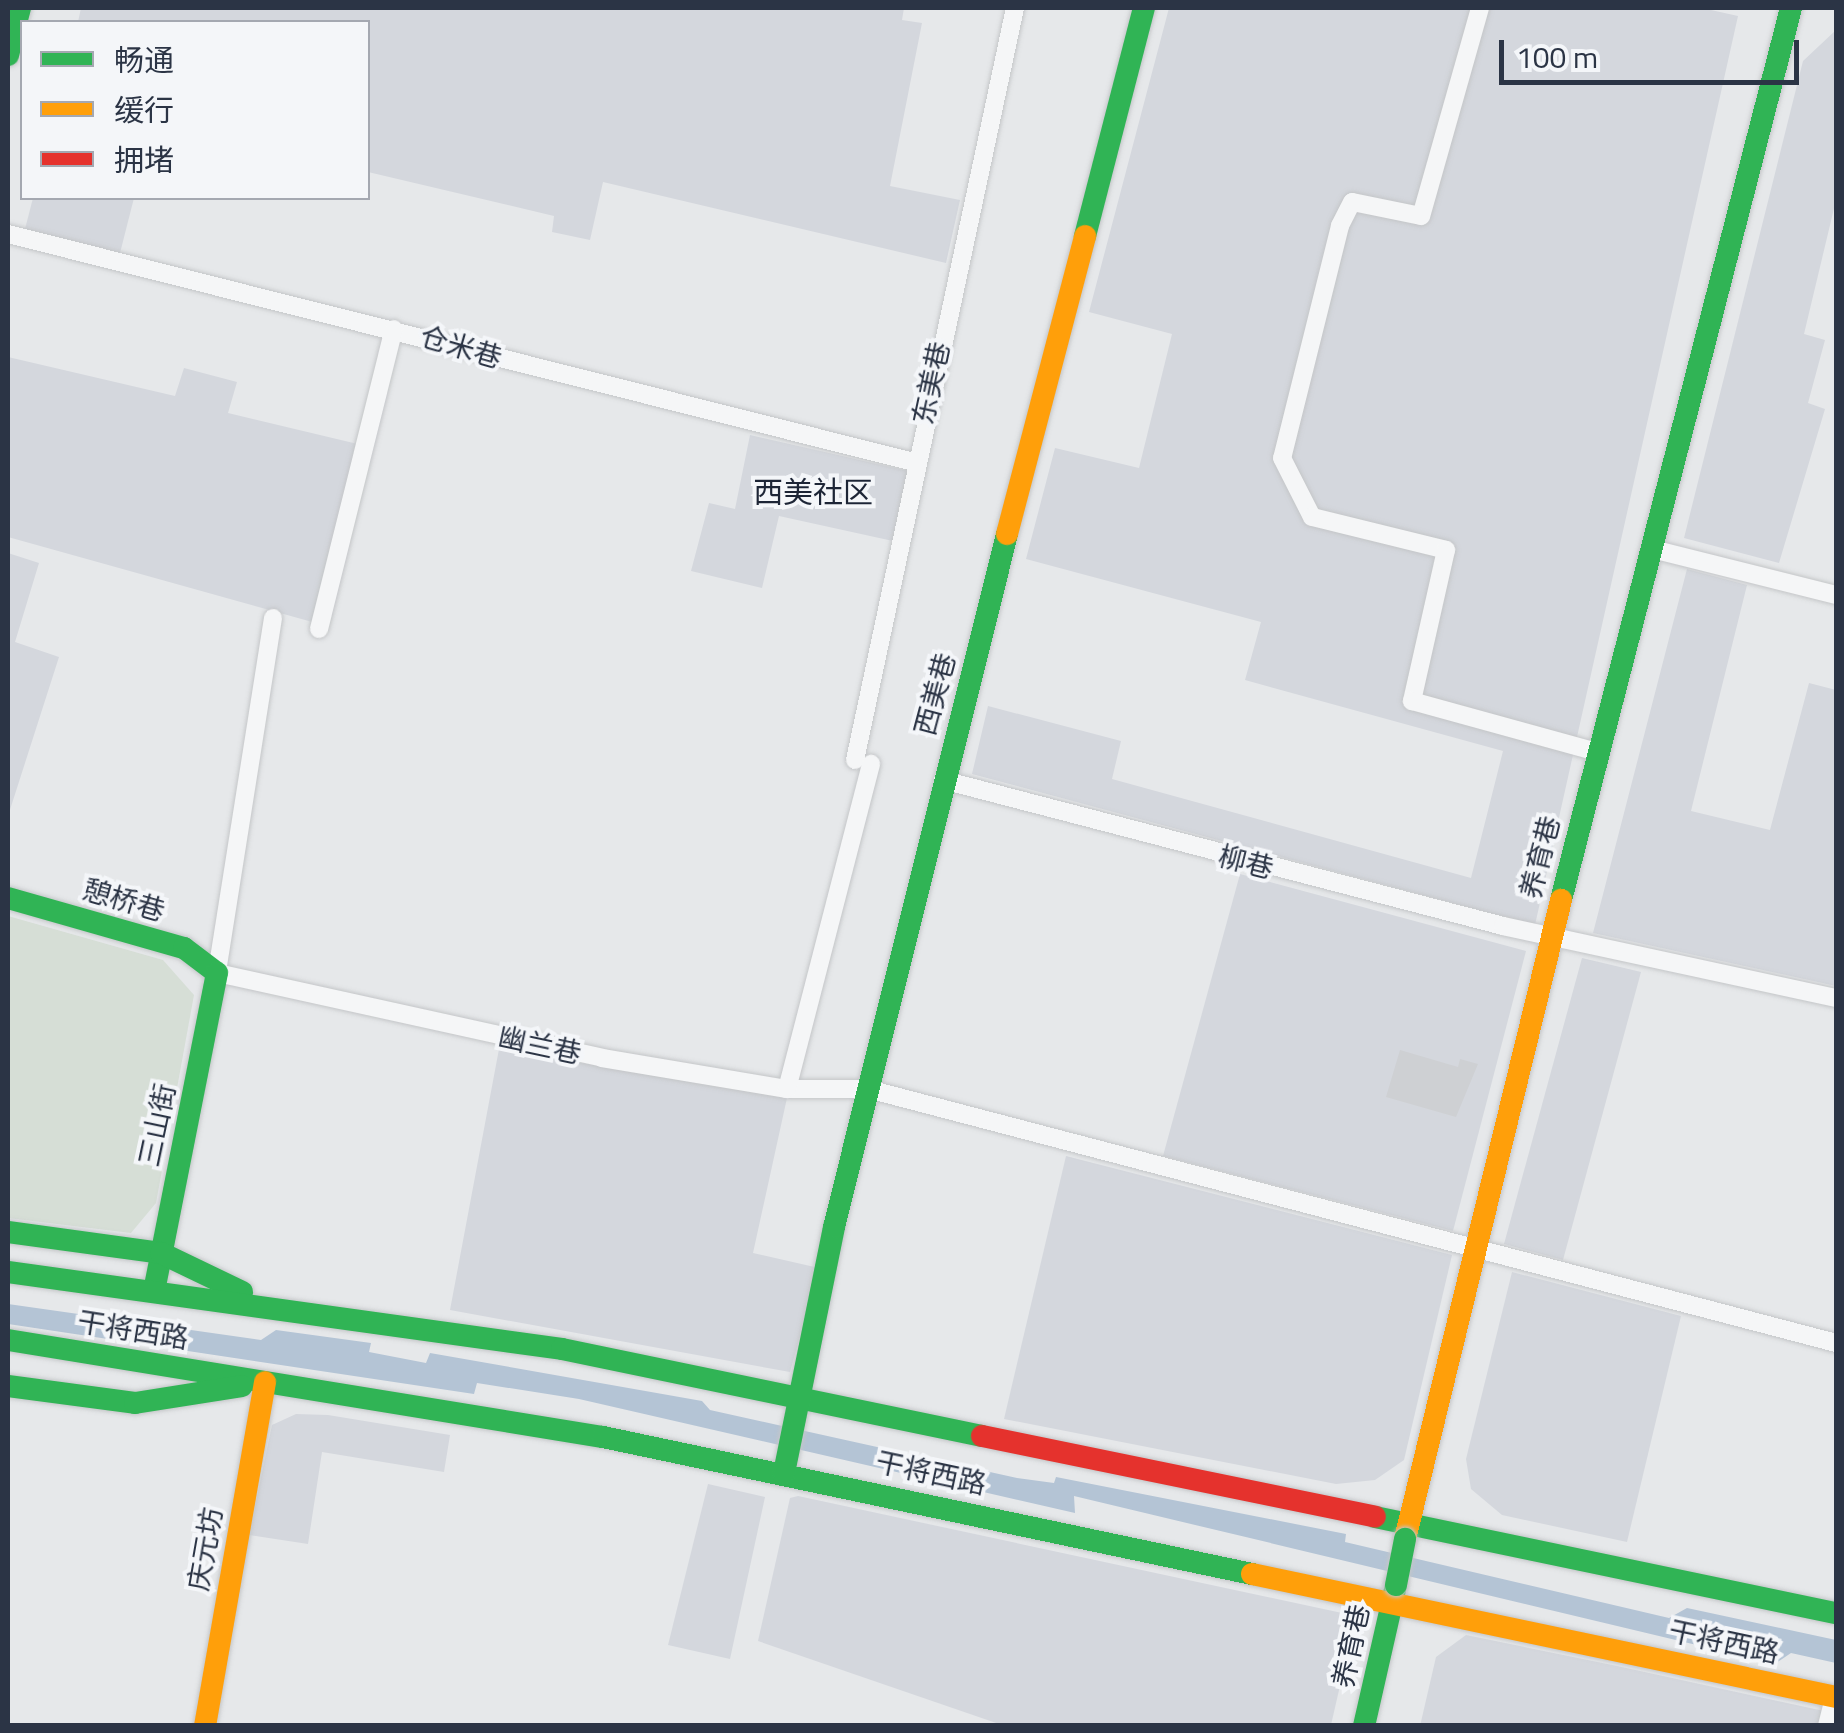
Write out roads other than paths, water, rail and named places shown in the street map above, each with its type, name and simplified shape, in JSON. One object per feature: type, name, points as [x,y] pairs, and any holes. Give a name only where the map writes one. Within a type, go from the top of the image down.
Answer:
[{"type":"main road","points":[[8,55],[20,8]]},
{"type":"main road","name":"西美巷","points":[[786,1464],[868,1089],[943,780],[1144,8]]},
{"type":"main road","name":"养育巷","points":[[1364,1726],[1472,1251],[1791,8]]},
{"type":"main road","name":"憩桥巷","points":[[8,898],[184,948],[216,973]]},
{"type":"main road","name":"三山街","points":[[154,1290],[216,973]]},
{"type":"main road","points":[[8,1232],[162,1253],[263,1302]]},
{"type":"main road","name":"干将西路","points":[[8,1272],[473,1332],[796,1409],[1836,1614]]},
{"type":"main road","name":"干将西路","points":[[8,1340],[786,1464],[1393,1593],[1835,1697]]},
{"type":"main road","points":[[135,1404],[142,1361]]},
{"type":"main road","points":[[8,1386],[135,1404],[265,1382]]},
{"type":"main road","name":"庆元坊","points":[[205,1726],[265,1382]]},
{"type":"street","name":"东美巷","points":[[787,1089],[863,762],[914,462],[1015,8]]},
{"type":"street","points":[[1480,8],[1421,216],[1352,202],[1340,226],[1282,458],[1312,517],[1446,550],[1412,701],[1597,752]]},
{"type":"street","name":"仓米巷","points":[[8,234],[394,328],[654,402],[914,462]]},
{"type":"street","points":[[319,629],[394,328]]},
{"type":"street","points":[[1652,550],[1836,595]]},
{"type":"street","points":[[216,973],[273,618]]},
{"type":"street","name":"柳巷","points":[[943,780],[1185,847],[1836,998]]},
{"type":"street","name":"幽兰巷","points":[[216,973],[602,1058],[787,1089],[868,1089],[1472,1251],[1836,1343]]},
{"type":"street","points":[[1827,1726],[1835,1697]]},
{"type":"water","points":[[8,1304],[261,1340],[276,1330],[371,1343],[369,1352],[426,1363],[430,1353],[702,1401],[710,1410],[1017,1478],[1054,1483],[1056,1477],[1346,1534],[1345,1542],[1669,1618],[1687,1608],[1836,1640],[1836,1663],[1791,1653],[1776,1663],[1760,1659],[1757,1644],[1730,1638],[1726,1652],[1074,1496],[1075,1513],[579,1399],[477,1383],[474,1394],[8,1324]]},
{"type":"district","name":"西美社区","points":[[813,492]]}]
